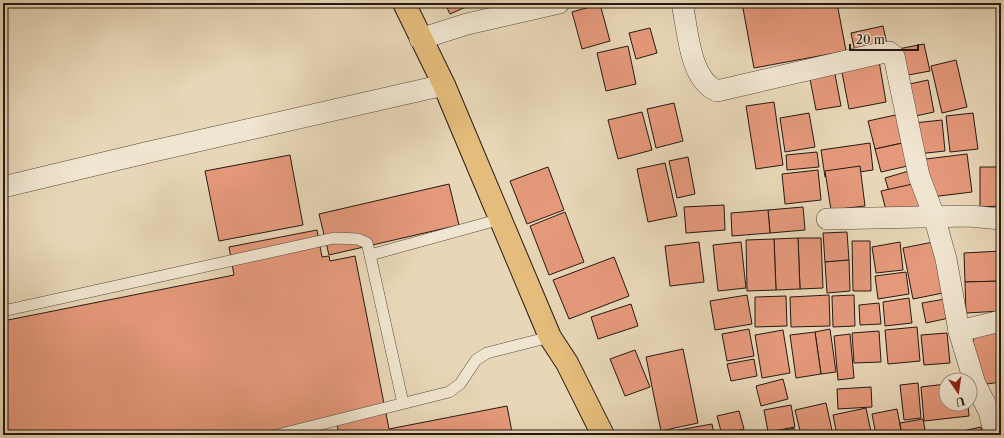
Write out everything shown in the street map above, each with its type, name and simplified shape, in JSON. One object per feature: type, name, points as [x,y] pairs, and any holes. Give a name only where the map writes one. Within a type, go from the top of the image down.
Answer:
[{"type":"main road","points":[[404,3],[420,39],[444,85],[550,336],[568,363],[602,434]]},
{"type":"street","points":[[420,39],[467,24],[559,3]]},
{"type":"street","points":[[682,3],[695,69],[704,82],[710,88],[717,91],[881,53],[889,52],[894,56],[919,176],[934,216],[946,259],[959,331],[975,384],[989,411],[995,435]]},
{"type":"street","points":[[3,187],[145,152],[444,85]]},
{"type":"street","points":[[827,219],[970,216],[1001,219]]},
{"type":"street","points":[[959,331],[1001,321]]},
{"type":"lane","points":[[370,255],[501,219]]},
{"type":"lane","points":[[3,310],[334,238],[358,239],[367,243],[403,403]]},
{"type":"lane","points":[[277,435],[449,392],[460,384],[476,360],[487,353],[550,336]]},
{"type":"building","points":[[445,3],[475,3],[450,14]]},
{"type":"building","points":[[742,3],[837,3],[846,51],[754,68]]},
{"type":"building","points":[[600,4],[610,41],[582,49],[572,12]]},
{"type":"building","points":[[883,26],[887,44],[855,52],[851,33]]},
{"type":"building","points":[[650,28],[657,53],[636,59],[629,33]]},
{"type":"building","points":[[924,44],[930,71],[903,76],[898,49]]},
{"type":"building","points":[[628,46],[636,84],[606,91],[597,53]]},
{"type":"building","points":[[956,60],[967,107],[942,113],[931,66]]},
{"type":"building","points":[[879,61],[886,102],[849,109],[841,67]]},
{"type":"building","points":[[834,69],[841,106],[816,110],[809,74]]},
{"type":"building","points":[[928,80],[934,112],[911,117],[905,85]]},
{"type":"building","points":[[774,102],[783,165],[756,169],[746,106]]},
{"type":"building","points":[[674,103],[683,141],[656,148],[647,109]]},
{"type":"building","points":[[642,112],[652,150],[618,159],[608,120]]},
{"type":"building","points":[[809,113],[815,147],[785,152],[780,118]]},
{"type":"building","points":[[973,113],[978,149],[950,152],[946,116]]},
{"type":"building","points":[[900,114],[907,142],[875,149],[868,121]]},
{"type":"building","points":[[942,120],[945,151],[917,154],[914,123]]},
{"type":"building","points":[[907,142],[912,165],[881,172],[875,149]]},
{"type":"building","points":[[870,143],[873,170],[825,177],[821,150]]},
{"type":"building","points":[[817,152],[819,167],[787,170],[786,155]]},
{"type":"building","points":[[967,154],[972,192],[931,197],[926,159]]},
{"type":"building","points":[[290,155],[303,225],[219,241],[205,171]]},
{"type":"building","points":[[688,157],[695,194],[677,198],[669,161]]},
{"type":"building","points":[[665,163],[677,216],[648,222],[637,169]]},
{"type":"building","points":[[860,166],[865,206],[831,210],[825,171]]},
{"type":"building","points":[[548,167],[564,210],[527,224],[510,181]]},
{"type":"building","points":[[980,167],[1001,167],[1001,206],[980,207]]},
{"type":"building","points":[[818,170],[821,200],[785,204],[782,174]]},
{"type":"building","points":[[909,171],[913,189],[890,195],[885,178]]},
{"type":"building","points":[[922,182],[927,205],[887,214],[881,191]]},
{"type":"building","points":[[449,184],[459,225],[329,255],[319,214]]},
{"type":"building","points":[[724,205],[725,230],[686,233],[684,207]]},
{"type":"building","points":[[803,207],[805,230],[770,233],[768,210]]},
{"type":"building","points":[[768,210],[770,233],[732,236],[731,213]]},
{"type":"building","points":[[565,212],[584,262],[549,275],[530,226]]},
{"type":"building","points":[[317,230],[322,257],[329,256],[330,261],[355,256],[389,429],[507,406],[512,432],[495,435],[339,435],[336,418],[254,435],[3,435],[3,321],[234,275],[229,247]]},
{"type":"building","points":[[847,232],[849,260],[825,262],[823,233]]},
{"type":"building","points":[[798,238],[821,238],[823,288],[800,289]]},
{"type":"building","points":[[798,238],[800,289],[776,290],[774,239]]},
{"type":"building","points":[[774,239],[776,290],[747,291],[746,240]]},
{"type":"building","points":[[852,241],[870,241],[871,291],[853,291]]},
{"type":"building","points":[[699,242],[704,282],[670,286],[665,246]]},
{"type":"building","points":[[741,242],[746,288],[718,291],[713,245]]},
{"type":"building","points":[[900,242],[903,270],[876,273],[872,247]]},
{"type":"building","points":[[933,242],[943,293],[913,299],[903,248]]},
{"type":"building","points":[[1001,251],[1001,281],[965,282],[964,253]]},
{"type":"building","points":[[614,257],[629,296],[569,319],[553,280]]},
{"type":"building","points":[[849,260],[850,291],[827,293],[825,262]]},
{"type":"building","points":[[906,272],[909,294],[878,299],[875,276]]},
{"type":"building","points":[[1001,281],[1001,311],[966,313],[965,282]]},
{"type":"building","points":[[747,295],[752,324],[715,330],[710,301]]},
{"type":"building","points":[[829,295],[830,326],[791,327],[790,297]]},
{"type":"building","points":[[854,295],[855,326],[833,327],[832,296]]},
{"type":"building","points":[[786,296],[787,326],[755,327],[755,297]]},
{"type":"building","points":[[909,298],[912,323],[885,326],[883,302]]},
{"type":"building","points":[[945,299],[949,318],[926,323],[922,303]]},
{"type":"building","points":[[879,303],[881,324],[860,325],[859,305]]},
{"type":"building","points":[[631,304],[638,326],[598,339],[591,317]]},
{"type":"building","points":[[917,327],[920,361],[888,364],[885,330]]},
{"type":"building","points":[[1001,328],[1001,382],[979,385],[972,332]]},
{"type":"building","points":[[749,329],[754,356],[727,361],[722,334]]},
{"type":"building","points":[[830,329],[836,372],[821,374],[815,332]]},
{"type":"building","points":[[783,330],[790,373],[762,378],[755,335]]},
{"type":"building","points":[[879,331],[881,362],[854,363],[852,333]]},
{"type":"building","points":[[815,332],[821,374],[796,378],[790,335]]},
{"type":"building","points":[[947,333],[950,363],[924,365],[921,335]]},
{"type":"building","points":[[850,334],[854,378],[838,380],[834,336]]},
{"type":"building","points":[[683,349],[698,423],[661,431],[646,357]]},
{"type":"building","points":[[635,350],[650,387],[625,396],[610,359]]},
{"type":"building","points":[[754,359],[757,376],[731,381],[727,364]]},
{"type":"building","points":[[783,379],[788,399],[761,406],[756,386]]},
{"type":"building","points":[[918,383],[921,418],[904,420],[900,385]]},
{"type":"building","points":[[938,385],[938,412],[969,412],[969,416],[924,421],[921,387]]},
{"type":"building","points":[[871,387],[872,407],[838,409],[837,389]]},
{"type":"building","points":[[826,403],[833,435],[801,435],[795,410]]},
{"type":"building","points":[[791,405],[795,427],[768,432],[764,410]]},
{"type":"building","points":[[866,408],[871,432],[858,435],[837,435],[833,415]]},
{"type":"building","points":[[897,409],[902,435],[876,435],[872,414]]},
{"type":"building","points":[[739,411],[744,429],[722,435],[717,416]]},
{"type":"building","points":[[923,419],[926,435],[902,435],[900,423]]},
{"type":"building","points":[[712,424],[714,435],[662,435],[662,433]]},
{"type":"building","points":[[981,427],[982,435],[944,435]]},
{"type":"building","points":[[794,428],[796,435],[763,435]]},
{"type":"building","points":[[871,432],[871,435],[858,435]]},
{"type":"building","points":[[755,433],[755,435],[743,435]]}]
